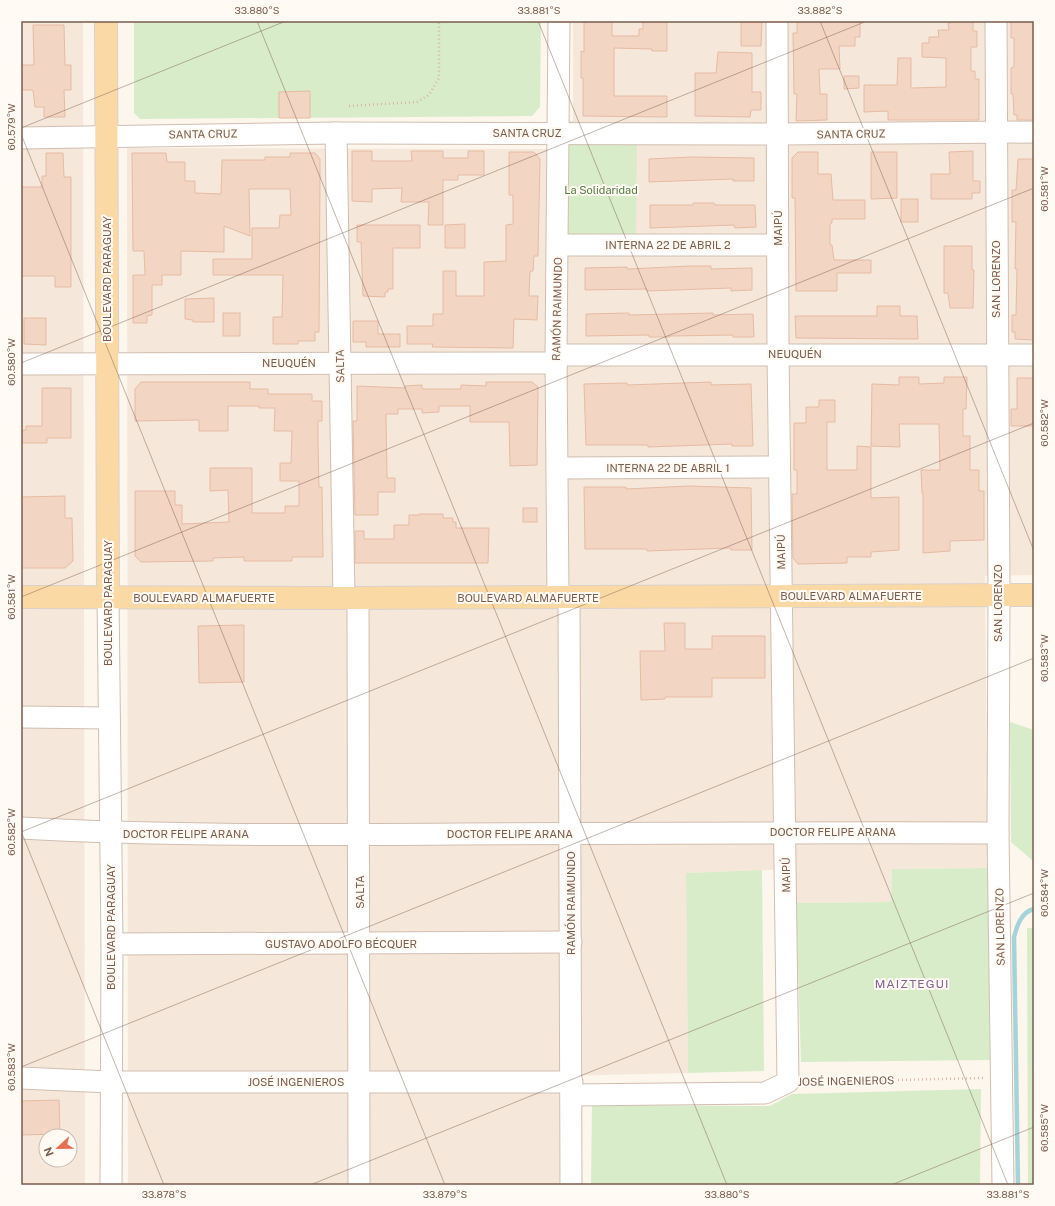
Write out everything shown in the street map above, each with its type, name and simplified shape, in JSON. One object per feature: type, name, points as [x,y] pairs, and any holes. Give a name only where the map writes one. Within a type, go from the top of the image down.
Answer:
[{"type":"main road","name":"BOULEVARD PARAGUAY","points":[[106,21],[108,597]]},
{"type":"main road","name":"BOULEVARD ALMAFUERTE","points":[[21,597],[564,598],[1034,595]]},
{"type":"street","name":"RAMÓN RAIMUNDO","points":[[560,21],[556,359],[558,468],[564,598],[570,834],[572,1088],[571,1185]]},
{"type":"street","name":"MAIPÚ","points":[[777,21],[779,467],[786,832],[788,1082]]},
{"type":"street","name":"SAN LORENZO","points":[[996,21],[996,356],[999,595],[998,833],[1004,1185]]},
{"type":"street","name":"SANTA CRUZ","points":[[21,138],[107,135],[336,133],[777,134],[1034,132]]},
{"type":"street","name":"SALTA","points":[[336,133],[340,363],[351,598],[359,835],[359,1185]]},
{"type":"street","name":"INTERNA 22 DE ABRIL 2","points":[[558,245],[778,245]]},
{"type":"street","name":"NEUQUÉN","points":[[21,364],[340,363],[778,354],[1034,355]]},
{"type":"street","name":"INTERNA 22 DE ABRIL 1","points":[[558,468],[779,467]]},
{"type":"street","name":"BOULEVARD PARAGUAY","points":[[108,597],[108,718],[112,944],[110,1082],[111,1185]]},
{"type":"street","points":[[21,717],[108,718]]},
{"type":"street","name":"DOCTOR FELIPE ARANA","points":[[21,828],[110,833],[359,835],[786,832],[998,833]]},
{"type":"street","name":"GUSTAVO ADOLFO BÉCQUER","points":[[112,944],[571,942]]},
{"type":"street","name":"JOSÉ INGENIEROS","points":[[21,1078],[110,1082],[359,1082],[765,1093],[788,1082]]},
{"type":"path","points":[[349,106],[416,102],[429,95],[439,78],[439,21]]},
{"type":"path","name":"JOSÉ INGENIEROS","points":[[788,1082],[1002,1077]]},
{"type":"shaded area","points":[[21,21],[83,21],[85,1185],[21,1185]]},
{"type":"shaded area","points":[[573,21],[1034,21],[1034,575],[985,576],[988,868],[892,869],[891,902],[796,903],[794,869],[686,873],[688,1073],[559,1076],[560,1185],[128,1185],[127,148],[552,149],[551,121],[573,121]]},
{"type":"green space","points":[[134,21],[541,21],[540,107],[532,116],[140,119],[134,113]]},
{"type":"green space","name":"La Solidaridad","points":[[637,140],[636,237],[570,236],[566,232],[566,148],[570,144]]},
{"type":"green space","points":[[1010,722],[1034,730],[1034,862],[1011,842]]},
{"type":"green space","points":[[988,868],[990,1060],[801,1062],[796,903],[891,902],[892,869]]},
{"type":"green space","points":[[762,870],[764,1071],[688,1073],[686,873]]},
{"type":"green space","points":[[1027,928],[1034,928],[1034,1185],[1028,1185]]},
{"type":"green space","points":[[981,1089],[980,1185],[591,1185],[592,1105],[770,1106],[792,1094]]},
{"type":"building","points":[[584,21],[612,21],[612,36],[639,36],[639,29],[643,29],[643,21],[667,21],[667,51],[614,48],[614,96],[667,96],[667,117],[583,116],[581,51],[584,52]]},
{"type":"building","points":[[741,21],[762,21],[761,46],[741,46]]},
{"type":"building","points":[[797,21],[860,22],[860,37],[855,37],[855,46],[839,46],[840,69],[819,69],[820,94],[827,94],[827,120],[796,121],[797,94],[794,94],[793,33],[797,33]]},
{"type":"building","points":[[951,21],[973,21],[973,31],[977,31],[977,47],[971,47],[971,71],[975,71],[975,79],[979,79],[979,120],[888,120],[888,111],[864,112],[864,85],[897,85],[898,58],[911,58],[911,88],[946,87],[946,58],[922,57],[922,43],[929,43],[929,37],[939,37],[938,30],[949,30],[948,23],[951,23]]},
{"type":"building","points":[[1011,21],[1034,21],[1034,120],[1017,120],[1017,115],[1014,115],[1013,94],[1011,94],[1011,68],[1014,67],[1014,38],[1011,38]]},
{"type":"building","points":[[33,25],[64,25],[65,65],[71,65],[71,90],[64,90],[65,117],[44,117],[44,107],[35,107],[33,90],[21,90],[21,65],[34,65]]},
{"type":"building","points":[[718,52],[752,53],[752,92],[761,92],[761,110],[751,110],[750,117],[695,116],[695,73],[716,73]]},
{"type":"building","points":[[844,76],[859,76],[859,88],[844,89]]},
{"type":"building","points":[[310,91],[310,118],[279,118],[279,92]]},
{"type":"building","points":[[352,151],[372,151],[372,161],[412,161],[411,151],[443,151],[443,158],[468,158],[468,151],[484,151],[484,175],[458,175],[458,180],[443,180],[443,225],[428,225],[429,202],[401,202],[402,188],[372,189],[372,202],[352,201]]},
{"type":"building","points":[[973,151],[973,181],[980,181],[980,193],[972,193],[972,199],[931,199],[931,174],[950,174],[949,152]]},
{"type":"building","points":[[509,152],[534,152],[540,159],[538,256],[534,256],[533,271],[530,271],[529,296],[538,296],[537,320],[514,319],[513,348],[432,347],[433,344],[407,344],[407,326],[433,326],[433,314],[443,314],[443,271],[456,271],[456,296],[484,296],[484,262],[506,261],[506,225],[513,224],[513,195],[509,195]]},
{"type":"building","points":[[798,152],[818,152],[818,174],[831,174],[833,200],[865,200],[865,219],[832,219],[832,223],[830,224],[830,245],[832,245],[834,260],[871,260],[871,273],[837,273],[837,291],[796,291],[795,198],[792,198],[792,158]]},
{"type":"building","points":[[871,152],[897,152],[897,198],[871,199]]},
{"type":"building","points":[[46,153],[63,153],[64,177],[71,177],[71,287],[55,287],[55,276],[21,276],[21,187],[42,187],[42,176],[46,176]]},
{"type":"building","points":[[132,153],[166,153],[167,162],[185,162],[185,181],[195,181],[195,193],[221,194],[222,160],[265,160],[265,157],[290,157],[290,153],[315,153],[320,159],[320,176],[319,332],[315,332],[315,341],[298,341],[298,344],[273,344],[273,317],[282,317],[283,275],[213,275],[213,259],[252,259],[252,228],[279,228],[280,215],[291,215],[290,189],[249,189],[250,236],[224,226],[224,252],[181,251],[181,275],[162,275],[162,285],[152,285],[152,315],[147,316],[147,323],[133,323],[133,275],[145,275],[144,251],[133,251]]},
{"type":"building","points":[[692,157],[754,158],[754,181],[733,181],[733,179],[649,182],[649,159]]},
{"type":"building","points":[[1018,159],[1034,159],[1034,340],[1015,339],[1015,332],[1012,332],[1012,315],[1016,315],[1017,269],[1015,269],[1016,222],[1012,222],[1012,190],[1016,190]]},
{"type":"building","points":[[901,199],[918,199],[918,222],[901,222]]},
{"type":"building","points":[[693,203],[714,203],[715,205],[755,205],[756,227],[735,228],[734,225],[650,228],[650,205],[693,205]]},
{"type":"building","points":[[465,224],[465,248],[445,248],[445,225]]},
{"type":"building","points":[[357,225],[420,225],[420,248],[393,248],[393,289],[388,289],[388,292],[385,292],[385,297],[363,296],[361,242],[357,242]]},
{"type":"building","points":[[944,246],[972,246],[972,270],[974,270],[973,308],[950,308],[948,293],[944,293]]},
{"type":"building","points":[[711,266],[711,269],[752,268],[752,290],[731,291],[731,288],[647,291],[647,289],[585,290],[585,268],[627,267],[628,269]]},
{"type":"building","points":[[214,298],[214,322],[193,322],[193,320],[185,319],[185,299]]},
{"type":"building","points":[[877,306],[900,306],[900,316],[917,316],[918,339],[796,338],[795,316],[877,316]]},
{"type":"building","points":[[223,313],[240,313],[240,336],[223,336]]},
{"type":"building","points":[[629,313],[629,315],[713,313],[713,315],[753,314],[754,337],[733,337],[733,335],[670,337],[649,337],[649,335],[586,336],[586,314]]},
{"type":"building","points":[[24,318],[46,318],[46,345],[24,344]]},
{"type":"building","points":[[353,321],[378,321],[378,334],[400,334],[400,347],[366,347],[366,342],[353,342]]},
{"type":"building","points":[[899,377],[919,377],[919,384],[944,383],[944,377],[967,377],[966,409],[963,409],[963,436],[970,436],[970,470],[979,470],[979,491],[984,491],[984,540],[950,541],[950,551],[923,553],[923,493],[921,470],[940,470],[939,424],[899,424],[900,447],[871,446],[872,384],[899,385]]},
{"type":"building","points":[[1017,378],[1034,378],[1034,426],[1011,426],[1011,409],[1017,409]]},
{"type":"building","points":[[141,382],[250,382],[250,389],[268,389],[268,394],[312,394],[312,401],[322,401],[322,421],[318,421],[318,444],[319,487],[322,487],[323,557],[292,557],[292,561],[244,561],[244,557],[213,558],[213,561],[141,562],[135,556],[135,491],[175,491],[175,505],[182,505],[182,524],[229,522],[228,490],[210,491],[210,468],[252,468],[252,513],[285,513],[285,506],[299,506],[299,481],[280,481],[280,463],[291,463],[292,431],[274,431],[275,408],[259,408],[259,406],[228,406],[228,431],[199,431],[199,420],[135,421],[135,389]]},
{"type":"building","points":[[486,382],[532,382],[538,387],[537,465],[510,466],[509,422],[470,422],[470,406],[439,406],[439,412],[422,413],[422,409],[398,409],[398,414],[386,414],[387,478],[395,478],[395,492],[378,492],[378,515],[355,515],[353,421],[357,421],[357,386],[405,388],[405,386],[422,385],[422,389],[461,389],[461,385],[486,386]]},
{"type":"building","points":[[711,382],[711,385],[751,384],[753,446],[732,446],[732,444],[648,447],[648,445],[586,445],[584,384],[627,383],[627,385]]},
{"type":"building","points":[[42,388],[71,388],[71,438],[47,438],[47,443],[21,443],[21,430],[26,430],[26,426],[42,426]]},
{"type":"building","points":[[819,400],[835,400],[835,422],[827,422],[827,470],[857,470],[857,446],[871,447],[871,498],[899,497],[899,550],[871,552],[871,557],[847,557],[847,563],[798,564],[793,558],[792,494],[797,494],[797,470],[794,470],[794,423],[806,423],[806,407],[819,407]]},
{"type":"building","points":[[689,486],[751,488],[752,550],[731,550],[731,548],[647,551],[647,549],[585,549],[584,487],[626,487],[626,489]]},
{"type":"building","points":[[65,496],[65,518],[72,518],[73,561],[65,568],[21,568],[21,497]]},
{"type":"building","points":[[523,508],[537,508],[537,522],[523,522]]},
{"type":"building","points":[[443,514],[443,518],[453,518],[453,522],[456,522],[456,528],[489,528],[488,563],[355,563],[355,531],[364,531],[364,539],[394,539],[394,525],[409,525],[409,515]]},
{"type":"building","points":[[664,623],[685,623],[685,649],[712,649],[712,636],[765,636],[765,678],[712,678],[712,697],[665,697],[665,699],[641,700],[640,651],[665,651]]},
{"type":"building","points":[[244,625],[244,682],[199,683],[198,626]]},
{"type":"building","points":[[59,1100],[60,1128],[38,1128],[38,1135],[21,1135],[21,1101]]},
{"type":"waterway","points":[[1018,1185],[1014,937],[1018,924],[1023,916],[1034,909]]},
{"type":"district","name":"MAIZTEGUI","points":[[912,984]]}]
